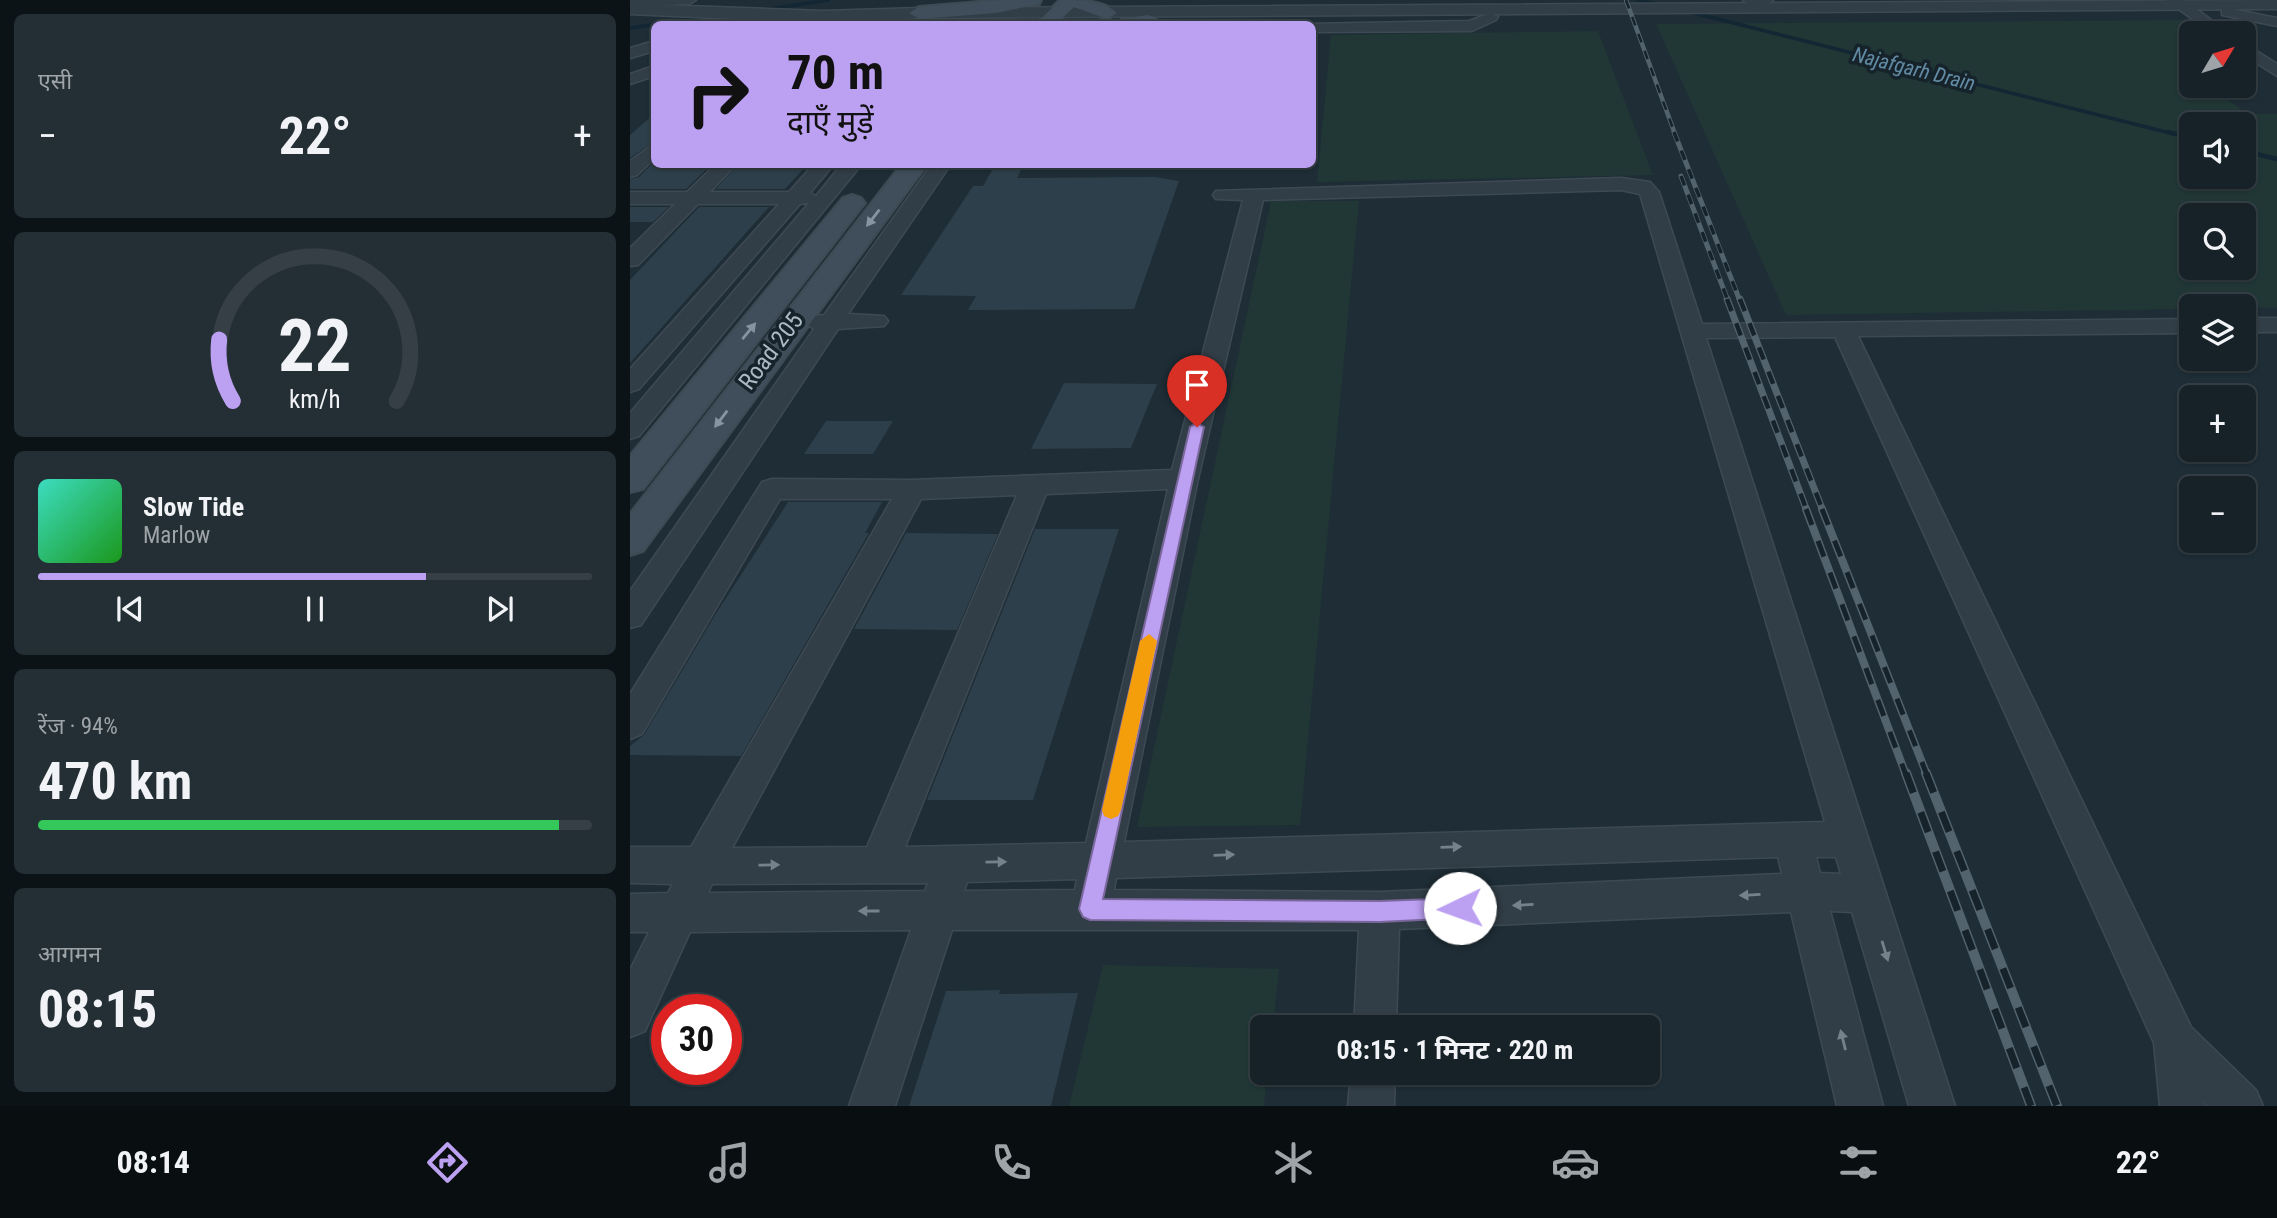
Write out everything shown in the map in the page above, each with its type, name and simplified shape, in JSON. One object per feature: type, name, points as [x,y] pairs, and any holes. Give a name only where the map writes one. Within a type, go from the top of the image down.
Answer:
[{"type":"main road","points":[[924,20],[996,7],[1046,12],[1089,8],[1107,13]]},
{"type":"main road","name":"Road 205","points":[[630,480],[880,168]]},
{"type":"main road","name":"Road 205","points":[[630,541],[794,320],[912,168]]},
{"type":"street","points":[[630,3],[689,0]]},
{"type":"street","points":[[1749,8],[1766,0]]},
{"type":"street","points":[[1107,13],[1618,10],[1901,3],[2196,7],[2277,12]]},
{"type":"street","points":[[1279,21],[1646,16],[1749,8],[2277,5]]},
{"type":"street","points":[[2196,7],[2277,23]]},
{"type":"street","points":[[2196,7],[2210,21]]},
{"type":"street","points":[[2196,7],[2220,21]]},
{"type":"street","points":[[630,9],[778,17],[924,20]]},
{"type":"street","points":[[1046,12],[1121,21]]},
{"type":"street","points":[[630,18],[676,21]]},
{"type":"street","points":[[1316,27],[1472,26],[1491,18]]},
{"type":"street","points":[[906,21],[924,20]]},
{"type":"street","points":[[2256,44],[2277,58]]},
{"type":"street","points":[[630,53],[651,47]]},
{"type":"street","points":[[2256,56],[2277,71]]},
{"type":"street","points":[[630,79],[651,72]]},
{"type":"street","points":[[630,172],[651,153]]},
{"type":"street","points":[[630,261],[723,168]]},
{"type":"street","points":[[630,384],[821,168]]},
{"type":"street","points":[[630,430],[849,168]]},
{"type":"street","points":[[630,616],[939,168]]},
{"type":"street","points":[[1223,195],[1643,186],[1653,199],[1932,1106]]},
{"type":"street","points":[[1090,909],[1184,479],[1254,195]]},
{"type":"street","points":[[630,198],[822,199]]},
{"type":"street","points":[[794,320],[830,323],[876,321]]},
{"type":"street","points":[[2256,325],[2277,325]]},
{"type":"street","points":[[1692,331],[2179,326]]},
{"type":"street","points":[[1844,331],[2176,1042],[2241,1106]]},
{"type":"street","points":[[630,724],[772,489],[912,490],[1184,479]]},
{"type":"street","points":[[879,864],[1035,485]]},
{"type":"street","points":[[630,1016],[641,969],[678,911],[912,490]]},
{"type":"street","points":[[1793,839],[1860,1106]]},
{"type":"street","points":[[630,865],[1100,861],[1452,846],[1851,839]]},
{"type":"street","points":[[872,1106],[954,863]]},
{"type":"street","points":[[630,913],[1090,909],[1380,911],[1806,892],[1867,893]]},
{"type":"street","points":[[1376,1015],[1380,911]]},
{"type":"street","points":[[2176,1042],[2180,1100],[2183,1106]]},
{"type":"street","points":[[1371,1106],[1372,1085]]},
{"type":"green space","points":[[2183,20],[2179,21],[2179,98],[2226,98],[2244,112],[2179,112],[2179,189],[2256,189],[2256,114],[2277,114],[2277,308],[2256,308],[2256,294],[2179,294],[2179,309],[1786,315],[1656,24]]},
{"type":"green space","points":[[1598,31],[1653,175],[1317,182],[1331,35]]},
{"type":"green space","points":[[1271,201],[1359,201],[1300,825],[1137,827]]},
{"type":"green space","points":[[1103,965],[1279,969],[1274,1015],[1250,1015],[1250,1085],[1266,1085],[1264,1106],[1069,1106]]},
{"type":"building","points":[[651,117],[651,144],[630,158],[630,135]]},
{"type":"building","points":[[651,165],[651,168],[708,168],[686,189],[630,189],[630,179],[639,177]]},
{"type":"building","points":[[734,168],[804,168],[785,189],[716,189]]},
{"type":"building","points":[[993,168],[1022,168],[1017,178],[1155,177],[1179,181],[1134,309],[968,310],[976,296],[901,295],[973,186],[983,186]]},
{"type":"building","points":[[630,207],[669,207],[653,222],[630,222]]},
{"type":"building","points":[[699,207],[769,207],[630,363],[630,280]]},
{"type":"building","points":[[1064,383],[1157,384],[1131,448],[1031,449]]},
{"type":"building","points":[[826,421],[893,421],[873,454],[804,454]]},
{"type":"building","points":[[788,502],[882,502],[865,533],[869,533],[741,756],[630,755],[630,746],[644,735],[715,615]]},
{"type":"building","points":[[1035,529],[1119,529],[1033,800],[927,800]]},
{"type":"building","points":[[906,533],[998,534],[957,630],[854,629]]},
{"type":"building","points":[[1000,990],[999,994],[1078,993],[1051,1106],[909,1106],[946,991]]},
{"type":"waterway","name":"Najafgarh Drain","points":[[763,10],[828,0]]},
{"type":"waterway","name":"Najafgarh Drain","points":[[1638,0],[1661,5]]},
{"type":"waterway","name":"Najafgarh Drain","points":[[1686,11],[2174,134]]},
{"type":"waterway","name":"Najafgarh Drain","points":[[681,21],[717,16]]},
{"type":"waterway","name":"Najafgarh Drain","points":[[630,28],[651,25]]},
{"type":"waterway","name":"Najafgarh Drain","points":[[2168,132],[2179,135]]},
{"type":"waterway","name":"Najafgarh Drain","points":[[2256,154],[2277,159]]},
{"type":"railway","points":[[1626,0],[1675,134]]},
{"type":"railway","points":[[1674,132],[1740,301]]},
{"type":"railway","points":[[1681,176],[1728,301]]},
{"type":"railway","points":[[1727,299],[1807,511]]},
{"type":"railway","points":[[1740,299],[1823,511]]},
{"type":"railway","points":[[1806,509],[1906,775]]},
{"type":"railway","points":[[1822,509],[1927,775]]},
{"type":"railway","points":[[1906,773],[2031,1106]]},
{"type":"railway","points":[[1926,773],[2057,1106]]},
{"type":"slow traffic","points":[[1111,810],[1149,641]]},
{"type":"route","points":[[1197,427],[1090,909],[1380,911],[1460,908]]}]
